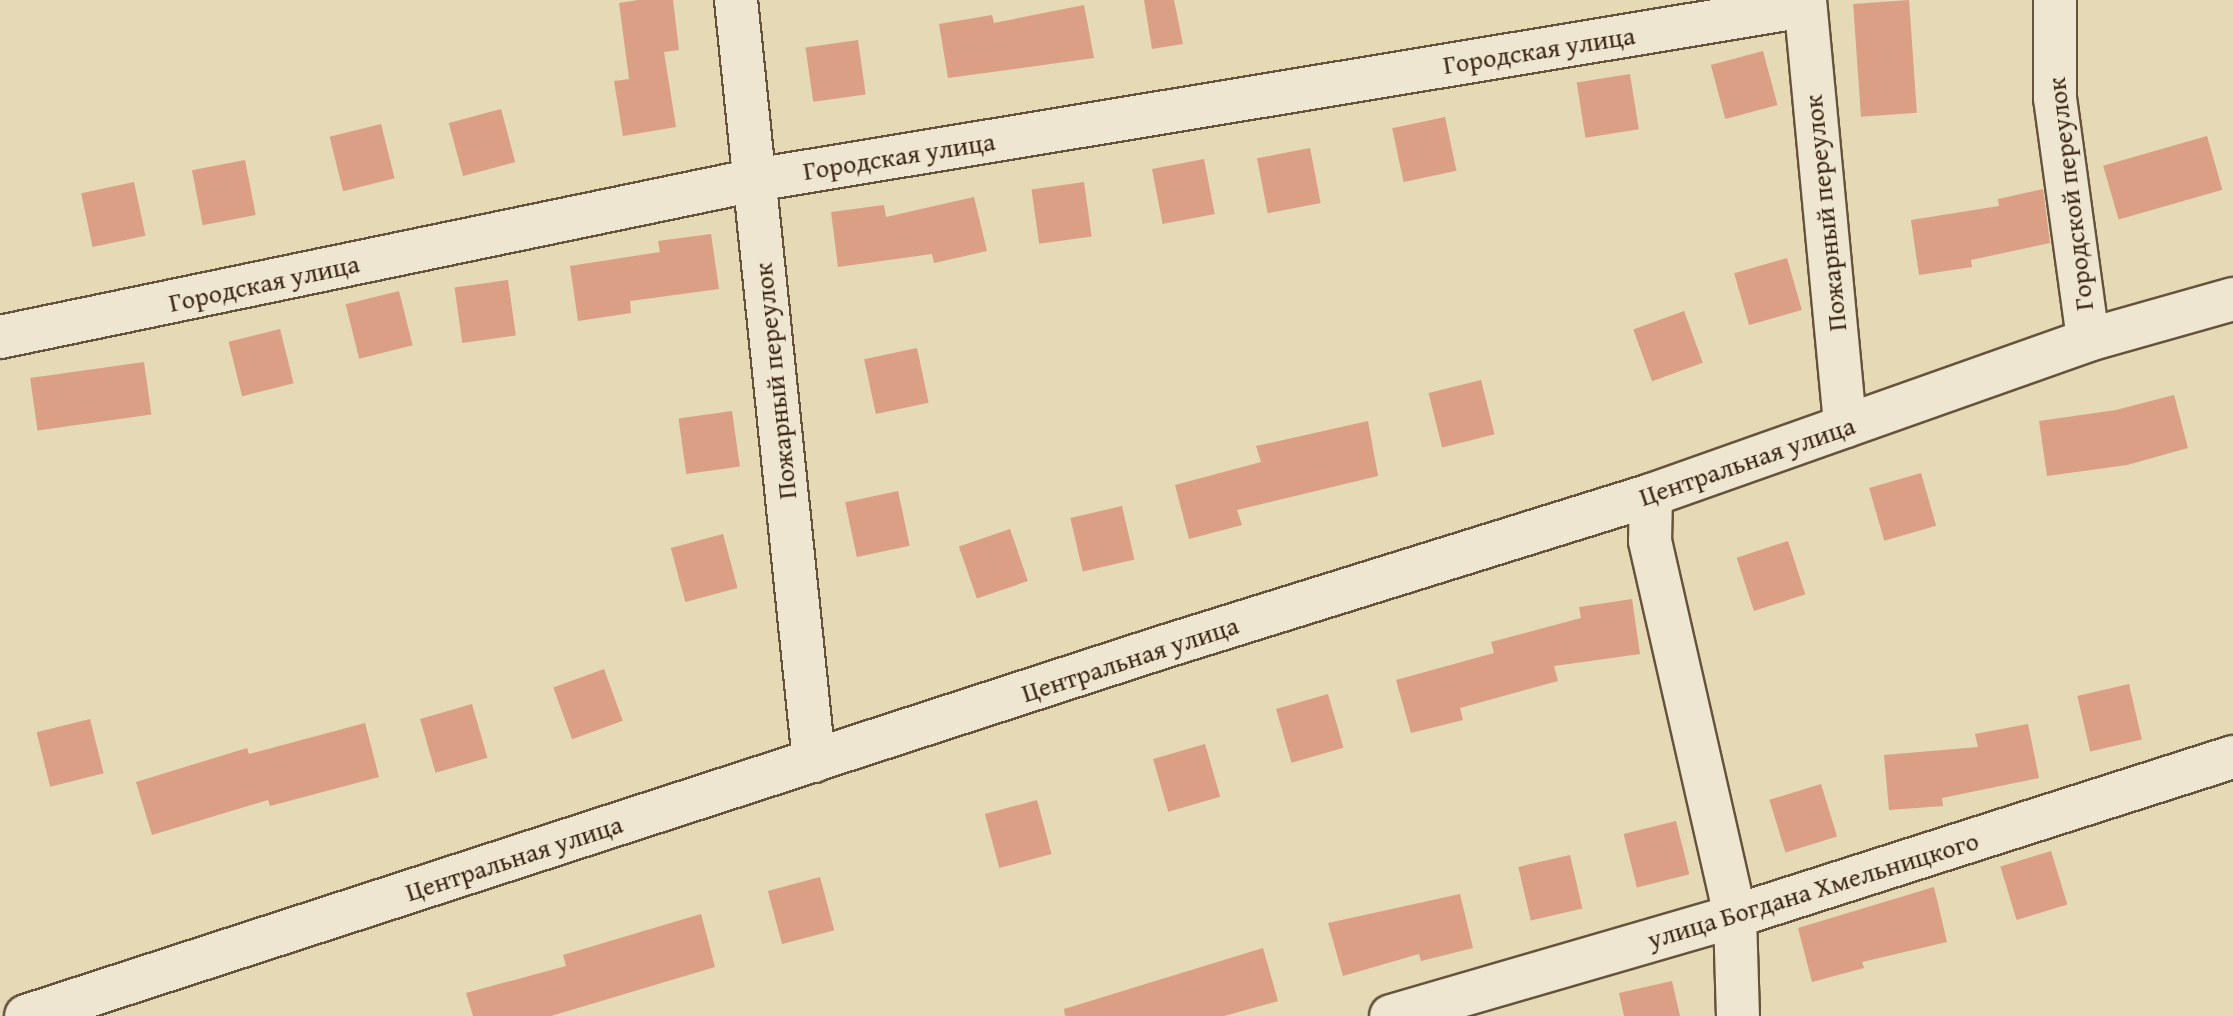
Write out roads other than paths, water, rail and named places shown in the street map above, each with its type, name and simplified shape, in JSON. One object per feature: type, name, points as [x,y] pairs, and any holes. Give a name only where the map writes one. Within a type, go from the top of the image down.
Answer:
[{"type":"street","name":"Пожарный переулок","points":[[736,0],[814,761]]},
{"type":"street","name":"Городской переулок","points":[[2055,0],[2055,98],[2088,340]]},
{"type":"street","name":"Пожарный переулок","points":[[1805,3],[1845,426]]},
{"type":"street","name":"Городская улица","points":[[0,337],[755,180],[1805,3]]},
{"type":"street","name":"Центральная улица","points":[[26,1016],[1651,495],[2088,340],[2233,299]]},
{"type":"street","points":[[1651,495],[1650,541],[1735,916],[1738,1016]]},
{"type":"street","name":"улица Богдана Хмельницкого","points":[[1391,1016],[1735,916],[2233,757]]}]
